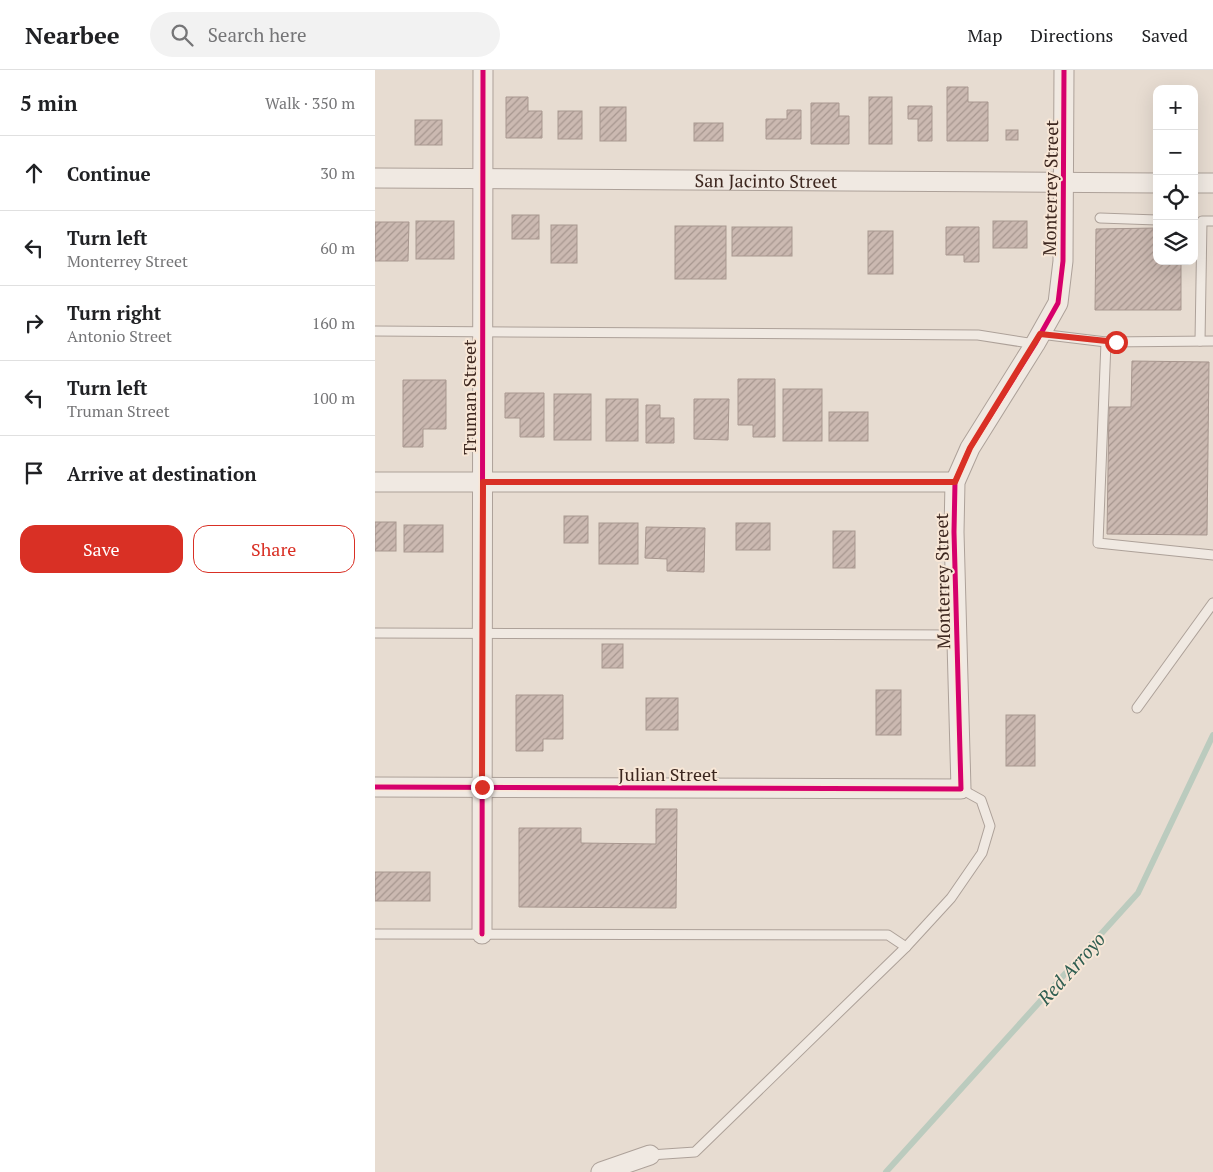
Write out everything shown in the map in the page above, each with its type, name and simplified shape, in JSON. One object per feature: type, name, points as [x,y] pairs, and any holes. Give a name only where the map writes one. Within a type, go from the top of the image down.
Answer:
[{"type":"street","name":"Truman Street","points":[[482,934],[483,70]]},
{"type":"street","name":"Monterrey Street","points":[[961,789],[956,635],[955,482],[970,448],[1057,303],[1063,261],[1065,70]]},
{"type":"street","name":"San Jacinto Street","points":[[375,178],[1153,182]]},
{"type":"street","points":[[1198,183],[1213,183]]},
{"type":"street","points":[[375,482],[955,482]]},
{"type":"street","name":"Julian Street","points":[[375,787],[961,789]]},
{"type":"street","points":[[601,1172],[650,1155]]},
{"type":"lane","points":[[1100,218],[1153,220]]},
{"type":"lane","points":[[1200,341],[1198,221],[1213,221]]},
{"type":"lane","points":[[375,331],[978,335],[1106,342],[1213,341]]},
{"type":"lane","points":[[1106,342],[1098,543],[1213,555]]},
{"type":"lane","points":[[1137,708],[1213,603]]},
{"type":"lane","points":[[375,634],[956,635]]},
{"type":"lane","points":[[650,1155],[695,1152],[906,947],[951,898],[982,853],[990,826],[981,800],[961,789]]},
{"type":"lane","points":[[375,934],[889,935],[906,947]]},
{"type":"building","points":[[947,87],[968,87],[968,102],[988,102],[988,141],[947,141]]},
{"type":"building","points":[[506,97],[528,97],[528,111],[542,111],[542,138],[506,138]]},
{"type":"building","points":[[869,97],[892,97],[892,144],[869,144]]},
{"type":"building","points":[[811,103],[839,103],[839,116],[849,116],[849,144],[811,144]]},
{"type":"building","points":[[908,106],[932,106],[932,141],[918,141],[918,119],[908,119]]},
{"type":"building","points":[[600,107],[626,107],[626,141],[600,141]]},
{"type":"building","points":[[787,110],[801,110],[801,139],[766,139],[766,119],[787,119]]},
{"type":"building","points":[[558,111],[582,111],[582,139],[558,139]]},
{"type":"building","points":[[415,120],[442,120],[442,145],[415,145]]},
{"type":"building","points":[[694,123],[723,123],[723,141],[694,141]]},
{"type":"building","points":[[1006,130],[1018,130],[1018,140],[1006,140]]},
{"type":"building","points":[[512,215],[539,215],[539,239],[512,239]]},
{"type":"building","points":[[416,221],[454,221],[454,259],[416,259]]},
{"type":"building","points":[[993,221],[1027,221],[1027,248],[993,248]]},
{"type":"building","points":[[375,222],[409,222],[408,261],[375,261]]},
{"type":"building","points":[[551,225],[577,225],[577,263],[551,263]]},
{"type":"building","points":[[675,226],[726,226],[726,279],[675,279]]},
{"type":"building","points":[[732,227],[792,227],[792,256],[732,256]]},
{"type":"building","points":[[946,227],[979,227],[979,262],[964,262],[964,255],[946,255]]},
{"type":"building","points":[[1153,228],[1153,265],[1181,265],[1181,310],[1095,310],[1096,229]]},
{"type":"building","points":[[868,231],[893,231],[893,274],[868,274]]},
{"type":"building","points":[[1132,361],[1209,362],[1207,535],[1107,534],[1109,407],[1131,407]]},
{"type":"building","points":[[738,379],[775,379],[775,437],[753,437],[753,425],[738,425]]},
{"type":"building","points":[[403,380],[446,380],[446,429],[423,429],[423,447],[403,447]]},
{"type":"building","points":[[783,389],[822,389],[822,441],[783,441]]},
{"type":"building","points":[[505,393],[544,393],[544,437],[520,437],[520,418],[505,418]]},
{"type":"building","points":[[554,394],[591,394],[591,440],[554,440]]},
{"type":"building","points":[[606,399],[638,399],[638,441],[606,441]]},
{"type":"building","points":[[694,399],[729,399],[728,440],[694,439]]},
{"type":"building","points":[[646,405],[660,405],[660,418],[674,418],[674,443],[646,443]]},
{"type":"building","points":[[829,412],[868,412],[868,441],[829,441]]},
{"type":"building","points":[[564,516],[588,516],[588,543],[564,543]]},
{"type":"building","points":[[375,522],[396,522],[396,551],[375,551]]},
{"type":"building","points":[[599,523],[638,523],[638,564],[599,564]]},
{"type":"building","points":[[736,523],[770,523],[770,550],[736,550]]},
{"type":"building","points":[[404,525],[443,525],[443,552],[404,552]]},
{"type":"building","points":[[646,527],[705,528],[704,572],[667,571],[667,559],[645,558]]},
{"type":"building","points":[[833,531],[855,531],[855,568],[833,568]]},
{"type":"building","points":[[602,644],[623,644],[623,668],[602,668]]},
{"type":"building","points":[[876,690],[901,690],[901,735],[876,735]]},
{"type":"building","points":[[516,695],[563,695],[563,739],[543,739],[543,751],[516,751]]},
{"type":"building","points":[[646,698],[678,698],[678,730],[646,730]]},
{"type":"building","points":[[1006,715],[1035,715],[1035,766],[1006,766]]},
{"type":"building","points":[[656,809],[677,809],[676,908],[519,907],[519,828],[581,828],[581,843],[656,844]]},
{"type":"building","points":[[375,872],[430,872],[430,901],[375,901]]},
{"type":"waterway","name":"Red Arroyo","points":[[886,1172],[1138,893],[1213,735]]},
{"type":"cycle path","points":[[482,934],[483,70]]},
{"type":"cycle path","points":[[375,787],[961,789],[954,532],[955,482],[970,448],[1035,344],[1058,303],[1063,261],[1064,70]]},
{"type":"route","points":[[482,787],[483,482],[955,482],[970,448],[1040,334],[1116,342]]}]
